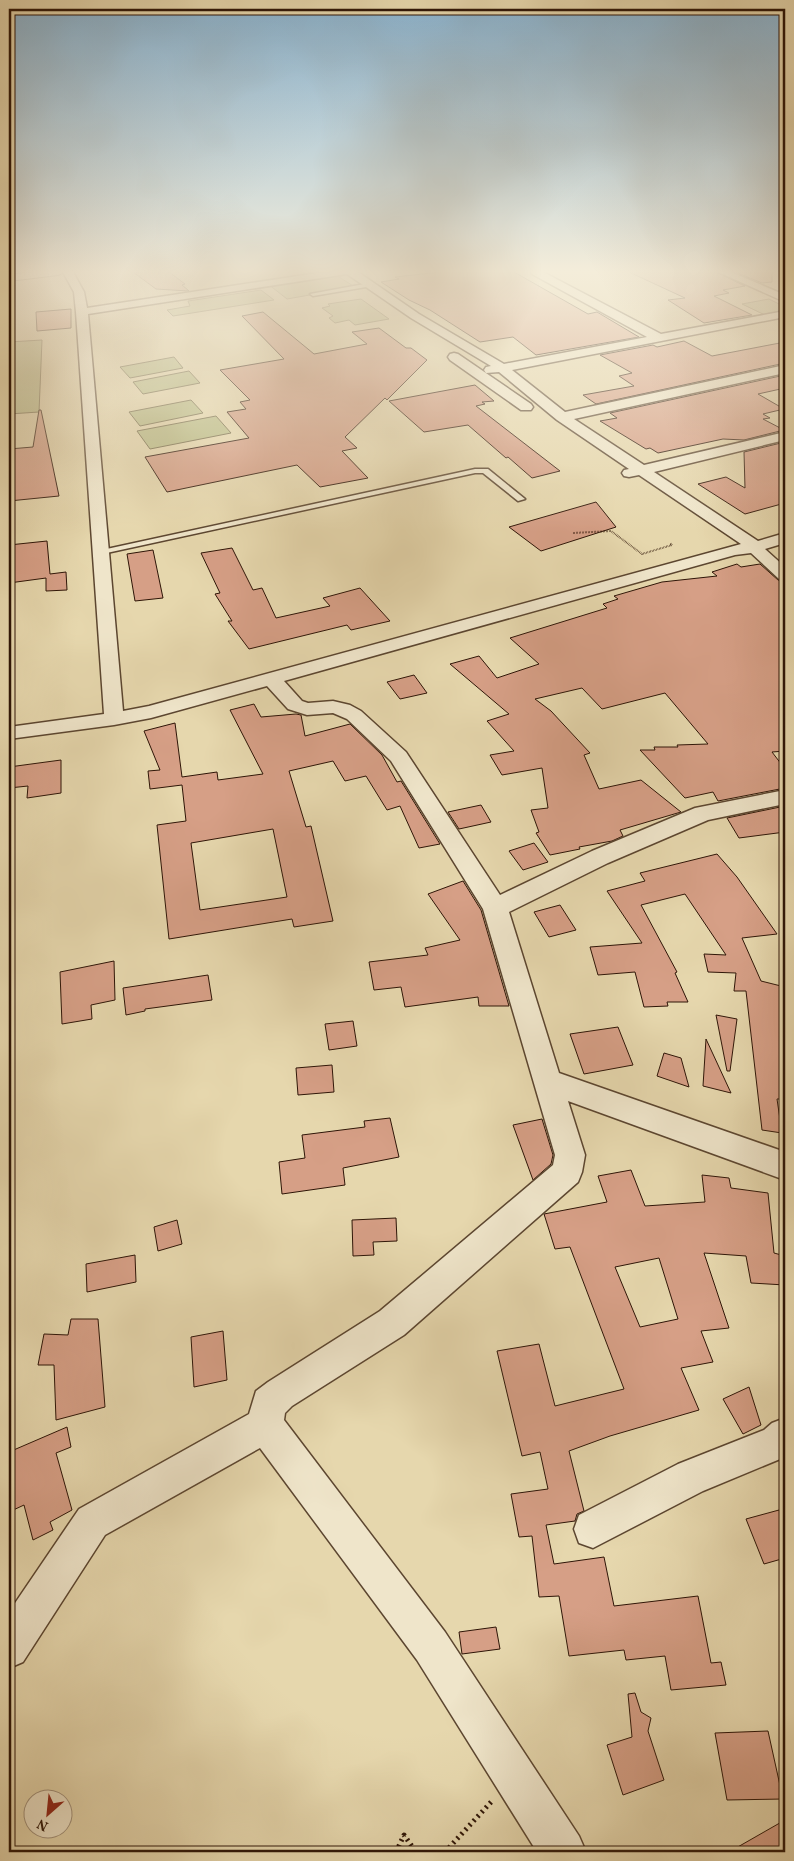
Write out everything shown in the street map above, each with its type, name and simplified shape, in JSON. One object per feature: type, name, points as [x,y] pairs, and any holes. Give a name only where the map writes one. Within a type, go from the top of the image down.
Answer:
[{"type":"street","points":[[86,359],[114,719]]},
{"type":"street","points":[[457,359],[639,485]]},
{"type":"street","points":[[487,359],[501,367],[562,417],[757,550],[785,575]]},
{"type":"street","points":[[477,373],[545,359]]},
{"type":"street","points":[[562,417],[785,369]]},
{"type":"street","points":[[623,475],[785,436]]},
{"type":"street","points":[[9,733],[114,719],[151,712],[734,550],[757,550],[785,538]]},
{"type":"street","points":[[718,539],[734,550]]},
{"type":"street","points":[[9,1648],[92,1522],[265,1425],[270,1404],[280,1394],[392,1323],[567,1172],[570,1154],[495,908],[399,757],[354,715],[343,708],[307,709],[295,705],[271,679]]},
{"type":"street","points":[[495,908],[600,858],[703,813],[785,797]]},
{"type":"street","points":[[548,1081],[785,1166]]},
{"type":"street","points":[[265,1425],[431,1646],[563,1852]]},
{"type":"street","points":[[593,1529],[691,1478],[776,1443],[785,1436]]},
{"type":"lane","points":[[102,552],[475,471],[485,472],[521,499]]},
{"type":"path","points":[[573,532],[611,532],[642,554],[672,545],[670,543]]},
{"type":"path","points":[[445,1852],[515,1777]]},
{"type":"path","points":[[396,1852],[404,1835],[416,1852]]},
{"type":"green space","points":[[9,359],[41,359],[39,412],[9,414]]},
{"type":"green space","points":[[164,359],[176,359],[183,368],[130,378],[120,367]]},
{"type":"green space","points":[[189,371],[200,383],[143,394],[133,382]]},
{"type":"green space","points":[[191,400],[203,413],[140,426],[129,412]]},
{"type":"green space","points":[[216,416],[231,433],[150,449],[137,431]]},
{"type":"building","points":[[284,359],[427,360],[387,400],[385,398],[345,437],[357,448],[342,451],[368,478],[320,487],[297,465],[167,492],[145,457],[249,438],[227,412],[246,409],[240,402],[250,400],[220,370]]},
{"type":"building","points":[[607,359],[785,359],[785,363],[596,404],[583,395],[634,386],[619,376],[632,373]]},
{"type":"building","points":[[785,375],[785,388],[758,394],[784,409],[763,414],[770,418],[763,419],[784,430],[744,440],[723,439],[658,453],[650,448],[646,449],[600,421],[617,418],[610,413]]},
{"type":"building","points":[[475,385],[494,401],[482,402],[485,404],[476,406],[560,471],[532,478],[468,425],[424,432],[389,401]]},
{"type":"building","points":[[39,410],[41,410],[59,496],[9,501],[9,449],[33,447]]},
{"type":"building","points":[[785,442],[785,503],[745,514],[698,484],[726,477],[745,488],[744,452]]},
{"type":"building","points":[[596,502],[616,527],[541,551],[509,527]]},
{"type":"building","points":[[47,541],[50,574],[66,572],[67,590],[46,591],[46,578],[9,583],[9,545]]},
{"type":"building","points":[[232,548],[253,590],[262,588],[276,618],[330,606],[323,598],[360,588],[390,621],[351,630],[347,625],[249,649],[228,621],[232,621],[215,594],[220,593],[201,553]]},
{"type":"building","points":[[153,550],[163,598],[135,601],[127,554]]},
{"type":"building","points":[[737,564],[741,567],[760,564],[778,580],[785,582],[785,751],[772,752],[785,769],[785,788],[718,801],[713,792],[685,798],[640,750],[655,750],[654,747],[708,744],[665,693],[602,709],[582,688],[535,699],[551,711],[590,753],[584,755],[599,789],[641,780],[681,812],[620,830],[623,836],[612,841],[550,855],[536,833],[539,832],[531,810],[548,808],[542,768],[502,775],[490,755],[514,751],[487,721],[509,714],[450,664],[479,656],[497,678],[539,664],[510,638],[607,608],[603,604],[618,599],[614,596],[662,582],[717,576],[712,572]]},
{"type":"building","points":[[414,675],[427,693],[400,699],[387,682]]},
{"type":"building","points":[[254,704],[261,717],[301,715],[305,736],[350,724],[382,755],[397,782],[401,781],[440,844],[419,848],[400,806],[387,810],[366,776],[345,781],[333,761],[289,771],[306,827],[311,826],[333,921],[294,927],[292,919],[169,939],[157,825],[186,821],[182,785],[150,789],[148,771],[160,770],[144,731],[175,723],[182,777],[217,772],[218,780],[263,774],[230,710]],"holes":[[[273,829],[287,897],[200,910],[191,843]]]},
{"type":"building","points":[[61,760],[61,793],[27,798],[28,786],[9,788],[9,767]]},
{"type":"building","points":[[481,805],[491,822],[459,829],[448,812]]},
{"type":"building","points":[[785,806],[785,832],[739,838],[727,818]]},
{"type":"building","points":[[534,843],[548,862],[523,870],[509,851]]},
{"type":"building","points":[[717,854],[737,877],[777,934],[742,938],[761,981],[785,987],[785,1099],[777,1099],[782,1133],[762,1130],[746,991],[734,991],[736,973],[708,972],[704,954],[726,955],[685,894],[641,905],[677,972],[675,973],[688,1002],[667,1002],[668,1006],[644,1007],[635,972],[598,975],[590,947],[642,943],[607,891],[645,881],[640,873]]},
{"type":"building","points":[[463,881],[481,910],[509,1006],[479,1006],[478,997],[405,1007],[401,987],[374,990],[369,962],[428,955],[425,948],[460,940],[428,894]]},
{"type":"building","points":[[560,905],[576,930],[549,937],[534,912]]},
{"type":"building","points":[[114,961],[115,1000],[91,1005],[92,1019],[62,1024],[60,972]]},
{"type":"building","points":[[208,975],[212,1000],[145,1009],[145,1011],[126,1015],[123,988]]},
{"type":"building","points":[[716,1015],[737,1019],[730,1071],[727,1071]]},
{"type":"building","points":[[353,1021],[357,1046],[329,1050],[325,1024]]},
{"type":"building","points":[[618,1027],[633,1065],[584,1074],[570,1034]]},
{"type":"building","points":[[706,1039],[731,1093],[703,1086]]},
{"type":"building","points":[[664,1053],[681,1058],[689,1087],[657,1076]]},
{"type":"building","points":[[332,1065],[334,1092],[298,1095],[296,1068]]},
{"type":"building","points":[[390,1118],[399,1157],[343,1168],[345,1185],[282,1194],[279,1162],[305,1158],[302,1135],[365,1127],[364,1121]]},
{"type":"building","points":[[542,1119],[553,1155],[551,1164],[533,1180],[513,1125]]},
{"type":"building","points":[[631,1170],[645,1206],[705,1202],[702,1175],[729,1178],[731,1188],[768,1193],[774,1253],[785,1256],[785,1285],[751,1283],[746,1256],[704,1253],[729,1328],[701,1331],[713,1362],[681,1368],[699,1410],[610,1436],[569,1451],[584,1511],[577,1514],[575,1521],[546,1525],[554,1564],[604,1557],[614,1606],[698,1596],[711,1663],[721,1662],[726,1685],[671,1690],[665,1656],[626,1660],[624,1650],[569,1656],[559,1596],[539,1597],[532,1536],[519,1537],[511,1494],[548,1489],[540,1452],[522,1456],[497,1351],[539,1344],[555,1406],[624,1389],[570,1247],[555,1249],[544,1214],[607,1202],[598,1176]],"holes":[[[659,1258],[678,1319],[640,1327],[615,1267]]]},
{"type":"building","points":[[396,1218],[397,1241],[373,1242],[374,1255],[353,1256],[352,1220]]},
{"type":"building","points":[[177,1220],[182,1244],[158,1251],[154,1227]]},
{"type":"building","points":[[135,1255],[136,1282],[87,1292],[86,1264]]},
{"type":"building","points":[[71,1319],[98,1319],[105,1407],[56,1420],[54,1365],[38,1365],[44,1334],[68,1335]]},
{"type":"building","points":[[223,1331],[227,1380],[194,1387],[191,1337]]},
{"type":"building","points":[[749,1387],[761,1425],[743,1434],[723,1399]]},
{"type":"building","points":[[67,1427],[71,1447],[56,1453],[72,1510],[50,1522],[53,1530],[33,1540],[24,1505],[9,1512],[9,1452]]},
{"type":"building","points":[[779,1510],[785,1525],[785,1558],[764,1564],[746,1519]]},
{"type":"building","points":[[496,1627],[500,1649],[462,1654],[459,1632]]},
{"type":"building","points":[[635,1693],[641,1712],[651,1718],[648,1731],[664,1780],[623,1795],[607,1745],[632,1737],[628,1694]]},
{"type":"building","points":[[768,1731],[783,1799],[727,1800],[715,1733]]},
{"type":"building","points":[[785,1820],[785,1852],[729,1852]]}]
